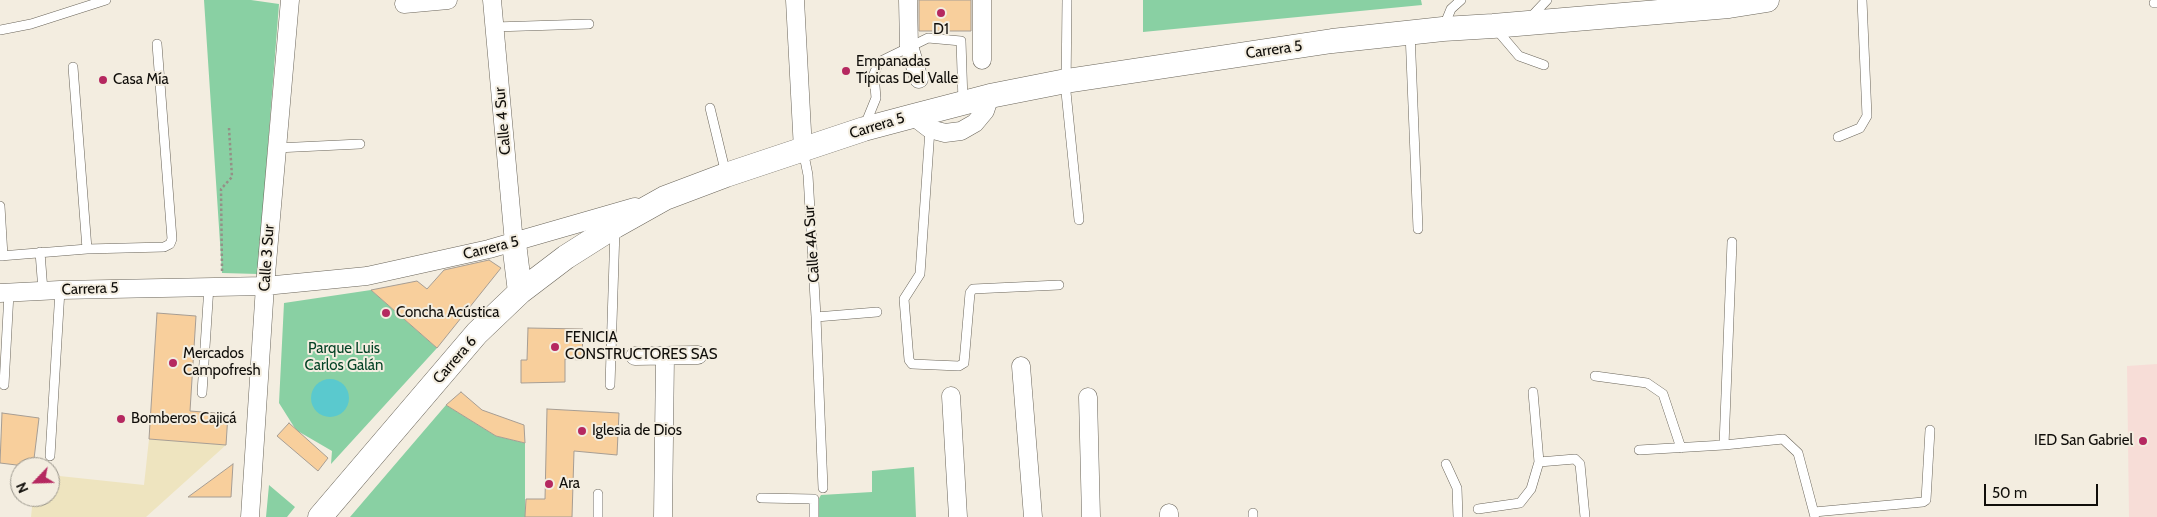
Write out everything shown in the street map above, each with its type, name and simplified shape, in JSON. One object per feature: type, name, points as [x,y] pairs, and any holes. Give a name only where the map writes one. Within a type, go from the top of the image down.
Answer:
[{"type":"main road","name":"Carrera 5","points":[[665,198],[726,175],[864,129],[922,122],[963,102],[1066,81],[1332,41],[1410,32],[1526,23],[1759,0]]},
{"type":"main road","name":"Carrera 6","points":[[320,517],[477,333],[520,292],[566,257],[615,226],[665,198]]},
{"type":"main road","points":[[514,243],[520,292]]},
{"type":"street","name":"Calle 3 Sur","points":[[250,517],[265,286],[290,0]]},
{"type":"street","points":[[404,4],[448,0]]},
{"type":"street","name":"Calle 4 Sur","points":[[492,0],[514,243]]},
{"type":"street","name":"Calle 4A Sur","points":[[795,0],[803,150]]},
{"type":"street","points":[[908,0],[909,46],[919,79]]},
{"type":"street","points":[[982,0],[982,60]]},
{"type":"street","points":[[922,122],[945,133],[961,131],[975,124],[985,111],[990,96]]},
{"type":"street","name":"Carrera 5","points":[[4,293],[215,285],[265,286],[367,276],[514,243],[665,198]]},
{"type":"street","points":[[635,356],[698,355]]},
{"type":"street","points":[[664,517],[665,356]]},
{"type":"street","points":[[1021,366],[1033,517]]},
{"type":"street","points":[[952,396],[958,517]]},
{"type":"street","points":[[1088,397],[1091,517]]},
{"type":"lane","points":[[0,30],[31,24],[106,0]]},
{"type":"lane","points":[[1067,0],[1066,81],[1079,220]]},
{"type":"lane","points":[[1526,23],[1547,0]]},
{"type":"lane","points":[[1838,137],[1860,128],[1868,116],[1862,0]]},
{"type":"lane","points":[[1443,29],[1451,9],[1458,1]]},
{"type":"lane","points":[[494,27],[589,24]]},
{"type":"lane","points":[[1493,26],[1518,56],[1544,65]]},
{"type":"lane","points":[[1410,32],[1418,229]]},
{"type":"lane","points":[[864,129],[876,98],[874,74],[879,62],[928,38],[961,41],[963,102]]},
{"type":"lane","points":[[0,206],[1,256],[87,249],[164,247],[170,244],[172,239],[157,44]]},
{"type":"lane","points":[[73,67],[87,249]]},
{"type":"lane","points":[[710,108],[726,175]]},
{"type":"lane","points":[[922,122],[920,274],[904,299],[909,360],[912,364],[960,366],[964,363],[970,293],[973,288],[1059,285]]},
{"type":"lane","points":[[276,148],[360,144]]},
{"type":"lane","name":"Calle 4A Sur","points":[[803,150],[808,175],[823,488]]},
{"type":"lane","points":[[610,385],[615,226]]},
{"type":"lane","points":[[1724,445],[1732,242]]},
{"type":"lane","points":[[40,252],[43,291]]},
{"type":"lane","points":[[202,393],[215,285]]},
{"type":"lane","points":[[50,456],[60,290]]},
{"type":"lane","points":[[4,293],[4,385]]},
{"type":"lane","points":[[816,316],[877,312]]},
{"type":"lane","points":[[1595,376],[1647,383],[1663,394],[1681,448]]},
{"type":"lane","points":[[1478,509],[1520,503],[1532,489],[1539,462],[1533,392]]},
{"type":"lane","points":[[1639,450],[1724,445],[1782,439],[1798,453],[1814,515],[1923,502],[1926,500],[1930,430]]},
{"type":"lane","points":[[1539,462],[1575,459],[1580,464],[1585,517]]},
{"type":"lane","points":[[1446,464],[1457,488],[1458,517]]},
{"type":"lane","points":[[598,494],[598,517]]},
{"type":"lane","points":[[761,498],[814,499],[814,517]]},
{"type":"path","points":[[215,285],[221,189],[232,177],[228,128]]},
{"type":"shaded area","name":"IED San Gabriel","points":[[2157,364],[2157,517],[2129,517],[2127,366]]},
{"type":"green space","points":[[204,0],[251,0],[279,4],[258,274],[222,273]]},
{"type":"green space","points":[[1143,0],[1421,0],[1422,5],[1143,32]]},
{"type":"green space","name":"Parque Luis Carlos Galán","points":[[371,290],[437,348],[331,464],[332,451],[296,430],[279,403],[284,303]]},
{"type":"green space","points":[[446,405],[496,436],[525,443],[525,517],[350,517]]},
{"type":"green space","points":[[914,467],[916,517],[817,517],[817,502],[821,495],[872,492],[872,471]]},
{"type":"green space","points":[[269,485],[295,507],[287,517],[266,517]]},
{"type":"sand","points":[[149,439],[226,445],[146,517],[31,517],[32,507],[60,507],[60,476],[144,485]]},
{"type":"water","points":[[330,379],[337,380],[343,385],[348,391],[348,405],[343,411],[337,416],[330,417],[323,416],[317,411],[312,405],[311,398],[312,391],[317,385],[323,380]]},
{"type":"building","points":[[919,0],[971,0],[971,31],[919,31]]},
{"type":"building","points":[[489,260],[501,268],[437,348],[371,290],[417,281],[427,289],[444,270]]},
{"type":"building","name":"Mercados Campofresh","points":[[157,313],[196,316],[190,411],[228,414],[226,445],[149,439]]},
{"type":"building","name":"FENICIA CONSTRUCTORES SAS","points":[[528,328],[583,329],[582,360],[565,359],[565,382],[521,383],[521,360],[527,360]]},
{"type":"building","points":[[461,392],[482,410],[524,425],[525,443],[496,436],[446,405]]},
{"type":"building","points":[[547,409],[619,413],[617,455],[574,451],[572,517],[525,517],[526,499],[545,499]]},
{"type":"building","points":[[2,413],[39,418],[34,457],[10,457],[10,464],[0,463]]},
{"type":"building","points":[[289,423],[328,458],[318,471],[277,436]]},
{"type":"building","points":[[233,464],[231,497],[188,497],[214,478]]},
{"type":"place","name":"D1","points":[[941,13]]},
{"type":"place","name":"Empanadas Típicas Del Valle","points":[[846,71]]},
{"type":"place","name":"Casa Mía","points":[[103,80]]},
{"type":"place","name":"Concha Acústica","points":[[386,313]]},
{"type":"place","name":"FENICIA CONSTRUCTORES SAS","points":[[555,347]]},
{"type":"place","name":"Mercados Campofresh","points":[[173,363]]},
{"type":"place","name":"Bomberos Cajicá","points":[[121,419]]},
{"type":"place","name":"Iglesia de Dios","points":[[582,431]]},
{"type":"place","name":"IED San Gabriel","points":[[2143,441]]},
{"type":"place","name":"Ara","points":[[549,484]]}]
